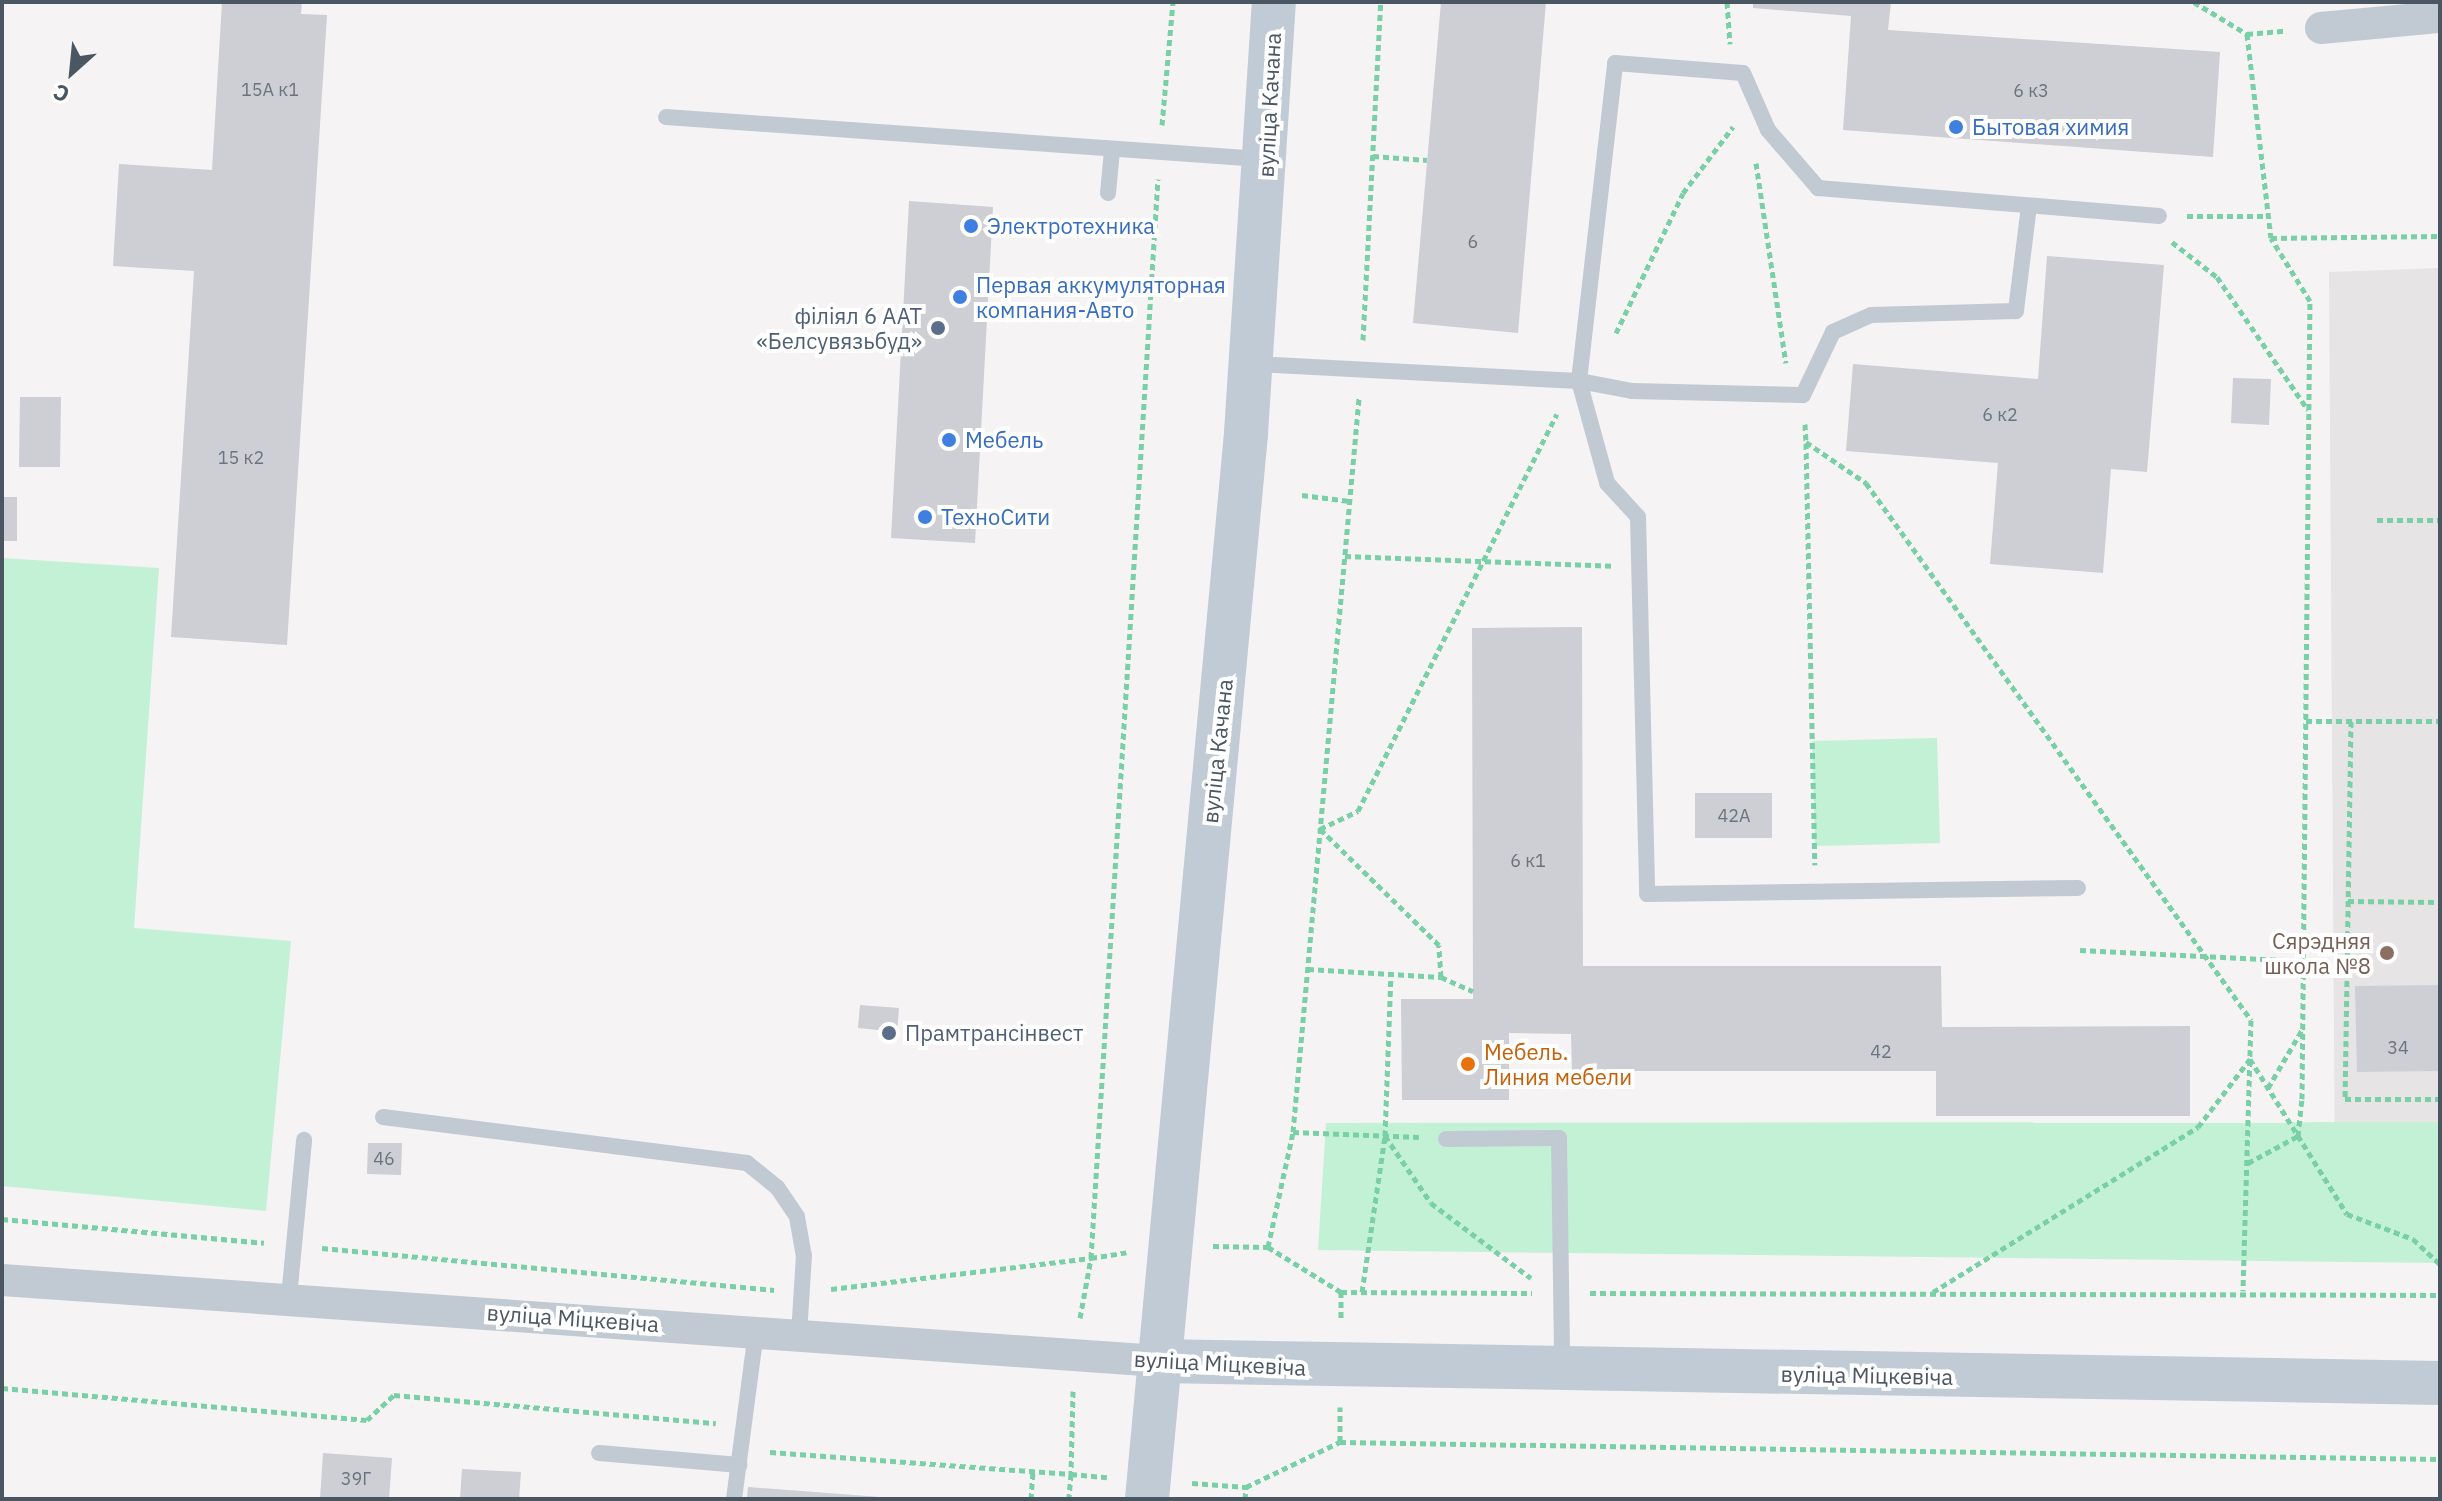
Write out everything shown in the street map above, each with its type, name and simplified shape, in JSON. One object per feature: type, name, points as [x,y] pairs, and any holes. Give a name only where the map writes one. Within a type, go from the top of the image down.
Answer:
[{"type":"main road","name":"вуліца Качана","points":[[1147,1499],[1252,364],[1267,159],[1274,2]]},
{"type":"main road","name":"вуліца Міцкевіча","points":[[1158,1361],[1562,1371],[2440,1383]]},
{"type":"street","points":[[2321,28],[2440,17]]},
{"type":"street","name":"вуліца Міцкевіча","points":[[2,1280],[289,1297],[1158,1361]]},
{"type":"lane","points":[[2078,888],[1647,894],[1638,517],[1607,483],[1585,382],[1615,63],[1743,73],[1768,130],[1818,188],[2159,216]]},
{"type":"lane","points":[[666,117],[1112,151],[1160,146],[1267,159]]},
{"type":"lane","points":[[1108,193],[1112,151]]},
{"type":"lane","points":[[1252,364],[1362,373],[1803,395],[1833,332],[1871,315],[2016,311],[2029,206]]},
{"type":"lane","points":[[383,1117],[747,1163],[777,1187],[797,1217],[802,1292],[799,1335]]},
{"type":"lane","points":[[1446,1139],[1559,1138],[1562,1371]]},
{"type":"lane","points":[[289,1297],[304,1140]]},
{"type":"lane","points":[[734,1499],[756,1331]]},
{"type":"lane","points":[[599,1453],[740,1458]]},
{"type":"path","points":[[2,1219],[802,1292],[1091,1258],[1160,146],[1173,2]]},
{"type":"path","points":[[1268,1247],[1293,1132],[1308,969],[1362,373],[1381,2]]},
{"type":"path","points":[[1585,382],[1683,193],[1748,107],[1743,73],[1725,31],[1727,2]]},
{"type":"path","points":[[2194,2],[2247,34],[2321,28]]},
{"type":"path","points":[[2247,34],[2271,238],[2310,301],[2304,961],[2298,1136]]},
{"type":"path","points":[[1755,153],[1786,368],[1803,395],[1816,890]]},
{"type":"path","points":[[1373,156],[1427,160]]},
{"type":"path","points":[[2159,216],[2270,216]]},
{"type":"path","points":[[2271,238],[2440,236]]},
{"type":"path","points":[[2168,239],[2217,277],[2309,411]]},
{"type":"path","points":[[1320,829],[1358,811],[1488,563],[1559,409]]},
{"type":"path","points":[[1806,442],[1866,483],[2251,1020],[2243,1291]]},
{"type":"path","points":[[1302,495],[1350,501]]},
{"type":"path","points":[[2377,520],[2440,520]]},
{"type":"path","points":[[1345,556],[1640,567]]},
{"type":"path","points":[[2306,721],[2440,721]]},
{"type":"path","points":[[2351,721],[2345,1099],[2440,1099]]},
{"type":"path","points":[[1320,829],[1439,945],[1441,977]]},
{"type":"path","points":[[2348,901],[2440,902]]},
{"type":"path","points":[[2080,950],[2207,961],[2304,961]]},
{"type":"path","points":[[1308,969],[1441,977],[1473,991]]},
{"type":"path","points":[[1362,1292],[1385,1136],[1391,974]]},
{"type":"path","points":[[2268,1088],[2303,1027]]},
{"type":"path","points":[[2250,1059],[2347,1214],[2413,1239],[2440,1264]]},
{"type":"path","points":[[1933,1292],[2198,1127],[2250,1059]]},
{"type":"path","points":[[1293,1132],[1446,1139]]},
{"type":"path","points":[[1385,1136],[1431,1203],[1541,1285]]},
{"type":"path","points":[[2247,1163],[2298,1136]]},
{"type":"path","points":[[1341,1292],[2243,1291],[2440,1295]]},
{"type":"path","points":[[2,1388],[367,1420],[394,1395],[716,1423],[740,1458],[1071,1474],[1069,1499]]},
{"type":"path","points":[[1340,1442],[2440,1459]]},
{"type":"path","points":[[1031,1499],[1033,1471]]},
{"type":"path","points":[[1245,1499],[1246,1487]]},
{"type":"shaded area","name":"Сярэдняя школа №8","points":[[2440,268],[2440,1186],[2335,1187],[2329,272]]},
{"type":"green space","points":[[2,558],[159,568],[134,928],[291,941],[266,1211],[2,1186]]},
{"type":"green space","points":[[1937,738],[1940,843],[1815,846],[1812,741]]},
{"type":"green space","points":[[2440,1122],[2440,1263],[1318,1250],[1326,1123]]},
{"type":"building","points":[[222,2],[302,2],[301,14],[327,15],[287,645],[171,637],[194,271],[113,266],[119,164],[212,170]]},
{"type":"building","points":[[1441,2],[1546,2],[1518,333],[1413,323]]},
{"type":"building","points":[[1753,2],[1891,2],[1888,30],[2220,52],[2213,157],[1843,130],[1851,16],[1753,8]]},
{"type":"building","points":[[909,201],[993,207],[975,543],[891,538]]},
{"type":"building","points":[[2047,256],[2164,265],[2147,472],[2111,469],[2103,573],[1990,564],[1998,463],[1846,451],[1853,364],[2038,379]]},
{"type":"building","points":[[2233,378],[2271,379],[2269,425],[2231,423]]},
{"type":"building","points":[[20,397],[61,397],[60,467],[19,467]]},
{"type":"building","points":[[2,497],[17,497],[17,541],[2,541]]},
{"type":"building","points":[[1582,627],[1583,966],[1941,966],[1942,1027],[2190,1026],[2190,1116],[1936,1116],[1936,1071],[1572,1071],[1571,1034],[1509,1033],[1509,1100],[1402,1100],[1401,999],[1473,999],[1472,628]]},
{"type":"building","points":[[1695,793],[1772,793],[1772,838],[1695,838]]},
{"type":"building","points":[[2440,985],[2440,1071],[2357,1072],[2355,986]]},
{"type":"building","points":[[860,1005],[899,1008],[897,1032],[858,1028]]},
{"type":"building","points":[[368,1143],[402,1143],[401,1175],[367,1174]]},
{"type":"building","points":[[323,1453],[392,1458],[389,1499],[320,1499]]},
{"type":"building","points":[[462,1469],[521,1472],[519,1499],[460,1499]]},
{"type":"building","points":[[748,1487],[880,1497],[880,1499],[747,1499]]},
{"type":"place","name":"Бытовая химия","points":[[1956,127]]},
{"type":"place","name":"Электротехника","points":[[971,226]]},
{"type":"place","name":"Первая аккумуляторная компания-Авто","points":[[960,297]]},
{"type":"place","name":"філіял 6 ААТ «Белсувязьбуд»","points":[[938,328]]},
{"type":"place","name":"Мебель","points":[[949,440]]},
{"type":"place","name":"ТехноСити","points":[[925,517]]},
{"type":"place","name":"Сярэдняя школа №8","points":[[2387,953]]},
{"type":"place","name":"Прамтрансінвест","points":[[889,1033]]},
{"type":"place","name":"Мебель. Линия мебели","points":[[1468,1064]]}]
